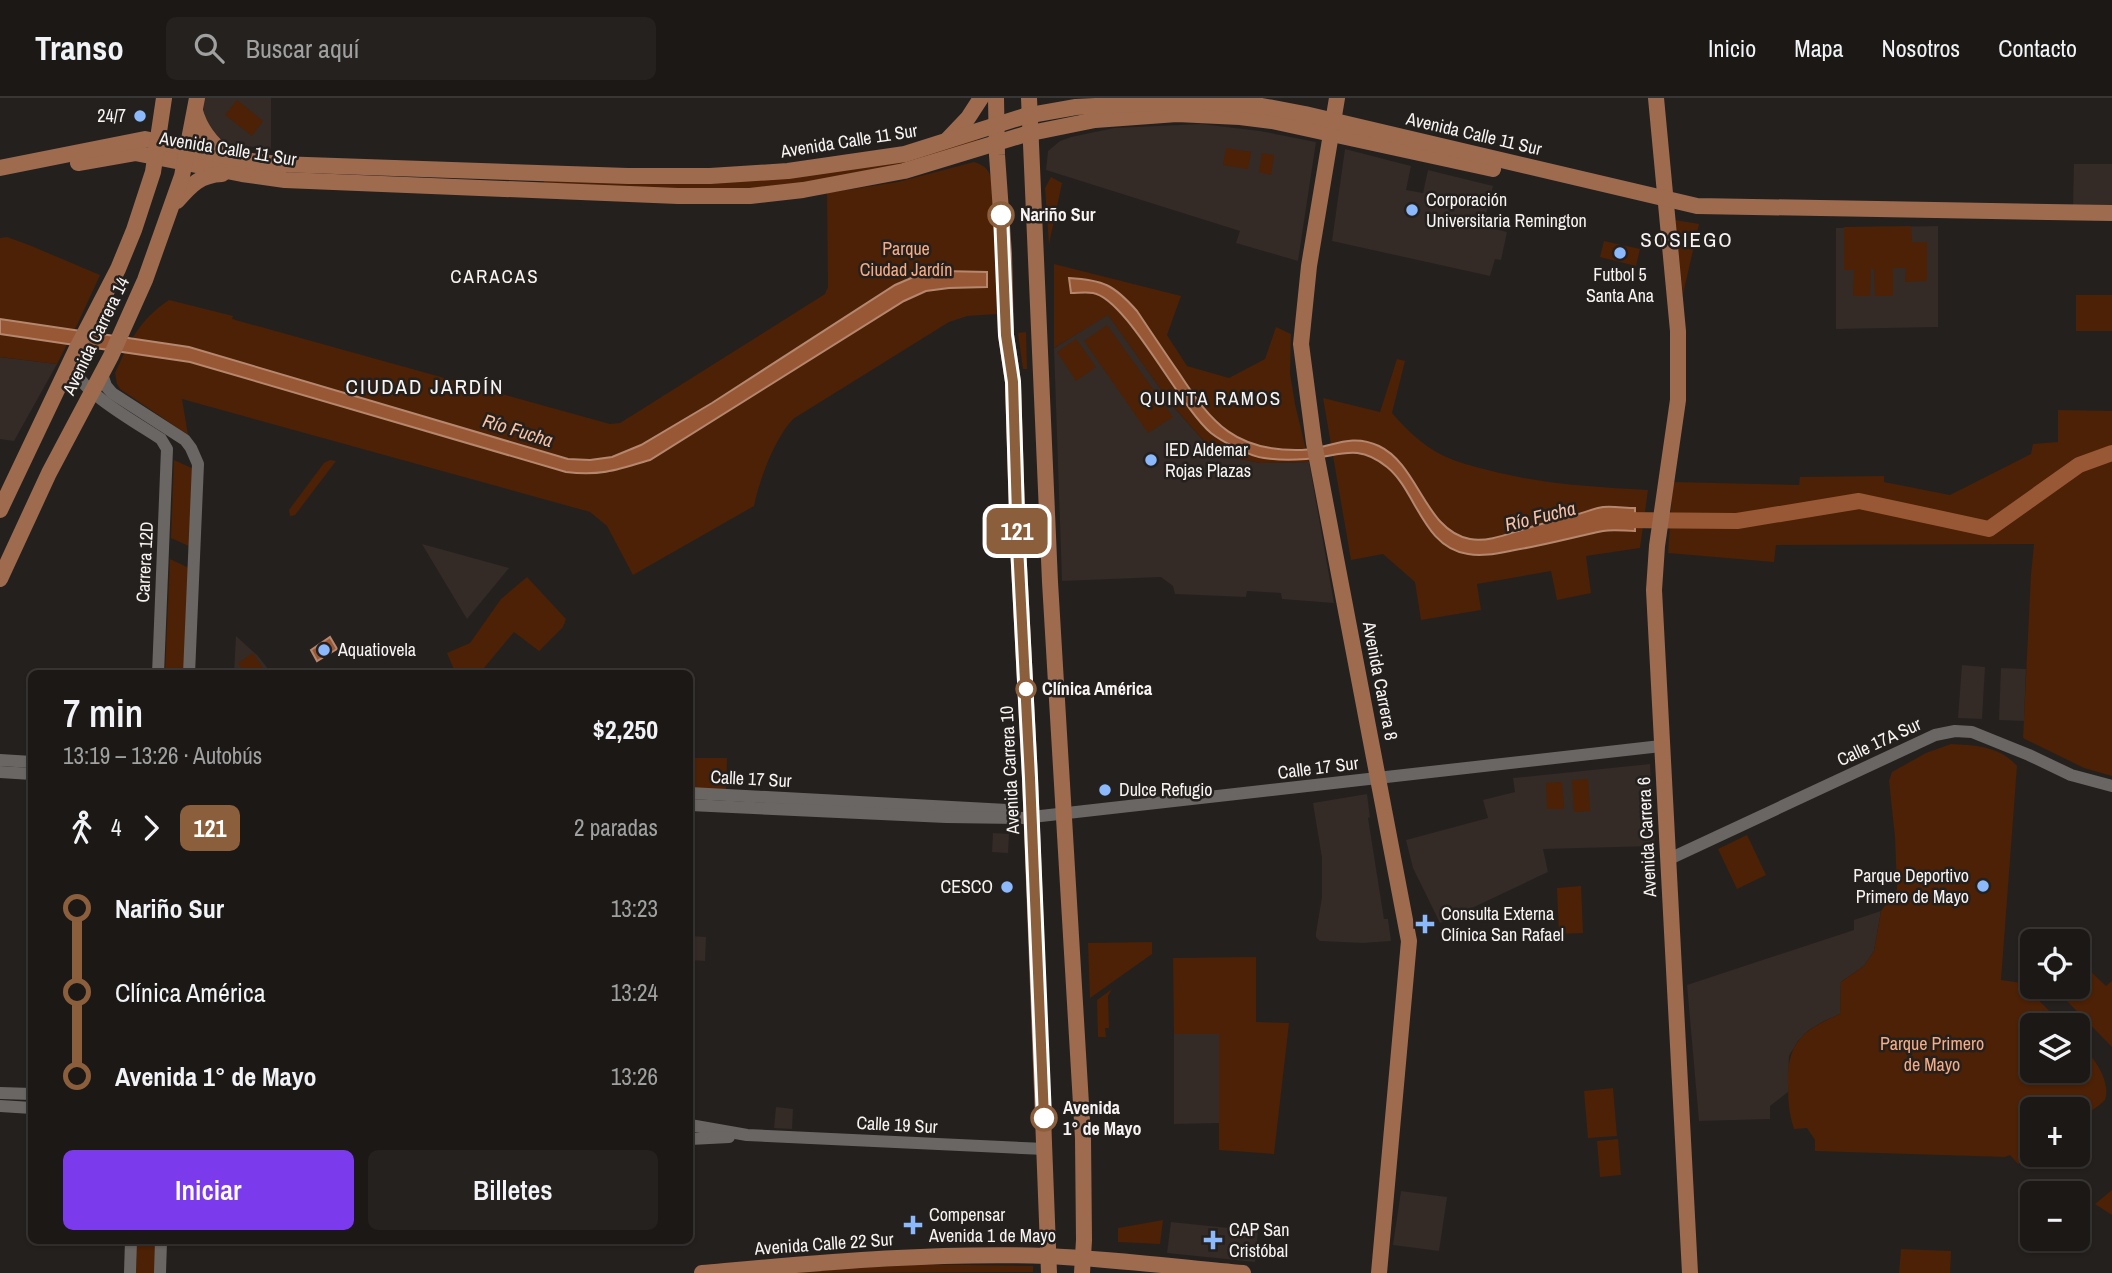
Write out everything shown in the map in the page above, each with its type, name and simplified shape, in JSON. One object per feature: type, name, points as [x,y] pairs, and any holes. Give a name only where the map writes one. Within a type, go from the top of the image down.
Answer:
[{"type":"main road","name":"Avenida Carrera 14","points":[[0,510],[118,269],[150,183],[164,98]]},
{"type":"main road","points":[[946,142],[968,118],[981,98]]},
{"type":"main road","name":"Avenida Carrera 10","points":[[996,98],[1006,335],[1014,405],[1049,1265]]},
{"type":"main road","points":[[1029,98],[1047,529],[1083,1138],[1082,1266]]},
{"type":"main road","points":[[1076,98],[1094,105]]},
{"type":"main road","name":"Avenida Carrera 8","points":[[1337,98],[1309,266],[1301,344],[1314,443],[1409,946],[1378,1273]]},
{"type":"main road","name":"Avenida Carrera 6","points":[[1656,98],[1678,331],[1678,400],[1659,529],[1654,590],[1690,1273]]},
{"type":"main road","name":"Avenida Calle 11 Sur","points":[[187,156],[227,157],[278,164],[628,176],[788,172],[905,154],[1030,115],[1094,105],[1181,101],[1273,108],[1333,127],[1666,204],[1699,216],[2112,223]]},
{"type":"main road","name":"Avenida Carrera 14","points":[[0,579],[49,473],[124,330],[145,280],[187,156],[196,104]]},
{"type":"main road","points":[[196,104],[204,133],[227,157]]},
{"type":"main road","name":"Avenida Calle 11 Sur","points":[[0,178],[157,149],[242,174],[295,180],[678,196],[750,196],[803,190],[904,171],[1031,133],[1095,120],[1177,114],[1240,117],[1333,127]]},
{"type":"main road","name":"Avenida Calle 11 Sur","points":[[0,168],[145,139],[157,149]]},
{"type":"main road","points":[[962,154],[986,161],[993,167],[999,179]]},
{"type":"main road","points":[[171,208],[199,179],[211,175],[242,174]]},
{"type":"main road","name":"Avenida Calle 11 Sur","points":[[1666,204],[1709,207],[2112,213]]},
{"type":"main road","name":"Avenida Calle 22 Sur","points":[[702,1273],[892,1257],[1243,1273]]},
{"type":"street","points":[[78,351],[76,372],[85,387],[92,392]]},
{"type":"street","points":[[102,374],[112,393],[189,444],[198,464],[189,670]]},
{"type":"street","name":"Carrera 12D","points":[[92,392],[160,439],[168,452],[158,670]]},
{"type":"street","name":"Calle 17A Sur","points":[[1667,860],[1948,731],[1972,732],[2071,775],[2112,786]]},
{"type":"street","name":"Calle 17 Sur","points":[[693,805],[946,817],[1063,815],[1661,746]]},
{"type":"street","points":[[0,760],[28,762]]},
{"type":"street","points":[[0,772],[28,774]]},
{"type":"street","name":"Calle 17 Sur","points":[[693,793],[1032,815]]},
{"type":"street","points":[[0,1093],[28,1094]]},
{"type":"street","points":[[0,1106],[28,1108]]},
{"type":"street","name":"Calle 19 Sur","points":[[693,1126],[747,1135]]},
{"type":"street","name":"Calle 19 Sur","points":[[693,1139],[747,1135],[1045,1149]]},
{"type":"street","points":[[130,1273],[131,1244]]},
{"type":"street","points":[[160,1273],[161,1244]]},
{"type":"shaded area","points":[[204,98],[271,98],[271,149],[227,144],[219,140],[213,135],[203,113]]},
{"type":"shaded area","points":[[1201,124],[1260,131],[1316,142],[1298,261],[1236,243],[1240,231],[1046,170],[1048,151],[1060,141],[1071,137],[1114,128]]},
{"type":"shaded area","name":"Corporación Universitaria Remington","points":[[1345,149],[1411,166],[1406,190],[1423,193],[1428,170],[1493,186],[1483,226],[1507,232],[1501,260],[1495,259],[1490,276],[1332,241]]},
{"type":"shaded area","points":[[2074,164],[2112,164],[2112,207],[2073,206]]},
{"type":"shaded area","points":[[1938,226],[1938,327],[1836,329],[1836,228]]},
{"type":"shaded area","points":[[943,271],[987,272],[987,287],[926,291],[904,301],[650,460],[599,473],[566,472],[190,362],[0,334],[0,319],[189,347],[568,459],[590,460],[612,457],[641,445],[712,403],[895,285],[918,275]]},
{"type":"shaded area","points":[[1069,278],[1100,282],[1122,295],[1137,311],[1203,407],[1228,431],[1243,440],[1279,449],[1312,449],[1349,441],[1368,442],[1379,446],[1393,455],[1404,467],[1442,524],[1470,539],[1496,538],[1607,507],[1635,508],[1635,531],[1603,531],[1491,554],[1474,555],[1453,549],[1440,541],[1430,530],[1397,477],[1376,459],[1356,453],[1301,459],[1264,458],[1244,452],[1211,433],[1184,401],[1121,314],[1107,300],[1093,293],[1071,293]]},
{"type":"shaded area","name":"IED Aldemar Rojas Plazas","points":[[1108,314],[1172,405],[1204,441],[1235,458],[1261,463],[1309,462],[1334,603],[1282,599],[1281,593],[1247,591],[1246,597],[1175,594],[1173,586],[1161,577],[1062,581],[1054,348]]},
{"type":"shaded area","points":[[0,357],[57,364],[14,441],[0,439]]},
{"type":"shaded area","points":[[422,544],[509,568],[467,619]]},
{"type":"shaded area","points":[[236,636],[269,670],[234,670]]},
{"type":"shaded area","name":"Aquatiovela","points":[[330,637],[337,649],[317,661],[311,650]]},
{"type":"shaded area","points":[[1962,665],[1985,667],[1982,719],[1958,718]]},
{"type":"shaded area","points":[[2001,668],[2026,669],[2024,721],[1999,720]]},
{"type":"shaded area","points":[[1650,764],[1655,846],[1543,849],[1548,872],[1440,923],[1413,868],[1406,840],[1488,818],[1483,800],[1515,792],[1513,778]]},
{"type":"shaded area","points":[[1367,794],[1368,818],[1384,919],[1388,919],[1391,941],[1320,941],[1316,933],[1322,897],[1322,858],[1313,803]]},
{"type":"shaded area","points":[[993,833],[1009,834],[1008,853],[992,852]]},
{"type":"shaded area","points":[[1881,911],[1874,951],[1864,966],[1841,982],[1840,1014],[1809,1030],[1789,1056],[1788,1092],[1770,1106],[1770,1119],[1699,1121],[1687,985],[1854,930],[1854,920]]},
{"type":"shaded area","points":[[693,936],[706,937],[705,961],[693,960]]},
{"type":"shaded area","points":[[1174,1034],[1219,1034],[1219,1123],[1174,1124]]},
{"type":"shaded area","points":[[776,1107],[793,1109],[792,1129],[774,1128]]},
{"type":"shaded area","points":[[1401,1191],[1447,1197],[1439,1251],[1393,1245]]},
{"type":"shaded area","name":"CAP San Cristóbal","points":[[1171,1222],[1258,1231],[1255,1262],[1167,1253]]},
{"type":"green space","points":[[237,100],[263,121],[252,136],[225,115]]},
{"type":"green space","points":[[977,137],[978,142],[936,158],[775,190],[544,186],[544,177],[703,182]]},
{"type":"green space","points":[[1226,148],[1251,152],[1248,169],[1223,165]]},
{"type":"green space","points":[[1262,153],[1274,155],[1271,175],[1259,172]]},
{"type":"green space","name":"Parque Ciudad Jardín","points":[[974,162],[988,171],[992,181],[997,239],[998,314],[967,316],[949,322],[793,419],[769,460],[754,506],[633,575],[607,526],[590,512],[182,399],[188,435],[120,389],[117,384],[115,373],[136,332],[150,315],[169,300],[610,424],[620,423],[825,294],[828,287],[827,193],[898,182]]},
{"type":"green space","points":[[1051,177],[1062,183],[1049,244],[1045,188]]},
{"type":"green space","points":[[1675,220],[1699,224],[1683,294]]},
{"type":"green space","points":[[1911,226],[1912,242],[1927,242],[1927,281],[1905,282],[1906,268],[1893,268],[1893,296],[1875,296],[1874,269],[1871,269],[1870,296],[1853,296],[1854,270],[1844,270],[1844,227]]},
{"type":"green space","points":[[7,237],[100,275],[57,364],[0,357],[0,238]]},
{"type":"green space","name":"Futbol 5 Santa Ana","points":[[1604,241],[1640,249],[1636,266],[1600,257]]},
{"type":"green space","points":[[1054,264],[1181,296],[1167,335],[1187,366],[1229,378],[1265,359],[1276,327],[1291,334],[1290,373],[1309,462],[1261,463],[1235,458],[1204,441],[1172,405],[1108,315],[1054,348]]},
{"type":"green space","points":[[2076,295],[2112,295],[2112,331],[2076,331]]},
{"type":"green space","points":[[1107,325],[1173,417],[1148,433],[1084,341]]},
{"type":"green space","points":[[1026,332],[1027,369],[1023,369],[1018,333]]},
{"type":"green space","points":[[1076,339],[1096,367],[1076,381],[1057,352]]},
{"type":"green space","points":[[1397,359],[1405,361],[1392,413],[1415,436],[1442,455],[1527,479],[1648,490],[1640,548],[1586,556],[1591,593],[1557,600],[1551,571],[1477,584],[1481,610],[1421,620],[1415,582],[1383,554],[1351,560],[1323,398],[1380,412]]},
{"type":"green space","points":[[2058,410],[2112,411],[2112,776],[2084,768],[2023,738],[2034,544],[1776,545],[1774,562],[1668,553],[1673,482],[1799,485],[1800,477],[1884,476],[1884,482],[1950,495],[2031,454],[2033,444],[2058,442]]},
{"type":"green space","points":[[174,460],[196,470],[193,548],[171,538]]},
{"type":"green space","points":[[336,461],[295,515],[290,516],[289,510],[324,463]]},
{"type":"green space","points":[[170,559],[191,569],[185,670],[165,670]]},
{"type":"green space","points":[[527,577],[566,619],[563,627],[539,651],[514,632],[482,670],[454,670],[447,653],[470,643],[501,599]]},
{"type":"green space","points":[[253,653],[264,670],[242,670],[238,663]]},
{"type":"green space","name":"Parque Primero de Mayo","points":[[1951,744],[1978,746],[2003,754],[2017,766],[2001,980],[2020,983],[2020,999],[2038,999],[2051,1013],[2020,1013],[2020,1083],[2090,1083],[2090,1055],[2103,1075],[2105,1100],[2090,1111],[2090,1097],[2020,1097],[2018,1164],[2010,1155],[2005,1157],[1815,1151],[1815,1140],[1807,1128],[1794,1129],[1792,1123],[1788,1070],[1794,1048],[1807,1032],[1840,1014],[1841,982],[1864,966],[1874,951],[1881,911],[1897,889],[1889,781],[1892,772],[1926,753]]},
{"type":"green space","points":[[693,758],[727,758],[726,789],[693,789]]},
{"type":"green space","points":[[1588,779],[1590,811],[1574,812],[1572,780]]},
{"type":"green space","points":[[1562,782],[1564,809],[1547,809],[1546,783]]},
{"type":"green space","points":[[1747,835],[1766,875],[1737,889],[1718,849]]},
{"type":"green space","points":[[1581,886],[1583,933],[1559,934],[1557,888]]},
{"type":"green space","points":[[1152,942],[1152,954],[1090,998],[1088,943]]},
{"type":"green space","points":[[1256,957],[1256,1022],[1289,1023],[1274,1154],[1219,1150],[1219,1034],[1174,1034],[1173,958]]},
{"type":"green space","points":[[2090,971],[2106,986],[2112,981],[2112,1047],[2090,1025],[2090,1013],[2079,1013],[2065,999],[2090,999]]},
{"type":"green space","points":[[1112,989],[1108,996],[1109,1028],[1105,1028],[1106,1037],[1098,1037],[1097,1000]]},
{"type":"green space","points":[[1613,1088],[1617,1136],[1588,1138],[1584,1091]]},
{"type":"green space","points":[[1618,1139],[1621,1175],[1600,1177],[1597,1141]]},
{"type":"green space","points":[[2112,1190],[2112,1215],[2095,1204]]},
{"type":"green space","points":[[1163,1220],[1160,1244],[1118,1242],[1118,1228]]},
{"type":"green space","points":[[137,1244],[158,1244],[158,1273],[136,1273]]},
{"type":"green space","points":[[1901,1249],[1951,1251],[1950,1273],[1899,1273]]},
{"type":"green space","points":[[901,1264],[1033,1266],[1033,1272],[774,1273]]},
{"type":"waterway","name":"Río Fucha","points":[[1617,520],[1737,521],[1859,501],[1989,529],[2079,465],[2112,453]]},
{"type":"bus line","name":"121","points":[[1001,215],[1006,335],[1013,382],[1044,1118]]},
{"type":"place","name":"24/7","points":[[140,116]]},
{"type":"place","name":"Corporación Universitaria Remington","points":[[1412,210]]},
{"type":"place","name":"Nariño Sur","points":[[1001,215]]},
{"type":"place","name":"Futbol 5 Santa Ana","points":[[1620,253]]},
{"type":"place","name":"IED Aldemar Rojas Plazas","points":[[1151,460]]},
{"type":"place","name":"Aquatiovela","points":[[324,650]]},
{"type":"place","name":"Clínica América","points":[[1026,689]]},
{"type":"place","name":"Dulce Refugio","points":[[1105,790]]},
{"type":"place","name":"Parque Deportivo Primero de Mayo","points":[[1983,886]]},
{"type":"place","name":"CESCO","points":[[1007,887]]},
{"type":"place","name":"Consulta Externa Clínica San Rafael","points":[[1425,924]]},
{"type":"place","name":"Avenida 1° de Mayo","points":[[1044,1118]]},
{"type":"place","name":"Compensar Avenida 1 de Mayo","points":[[913,1225]]},
{"type":"place","name":"CAP San Cristóbal","points":[[1213,1240]]},
{"type":"district","name":"SOSIEGO","points":[[1687,240]]},
{"type":"district","name":"CARACAS","points":[[495,276]]},
{"type":"district","name":"CIUDAD JARDÍN","points":[[425,387]]},
{"type":"district","name":"QUINTA RAMOS","points":[[1211,398]]}]
